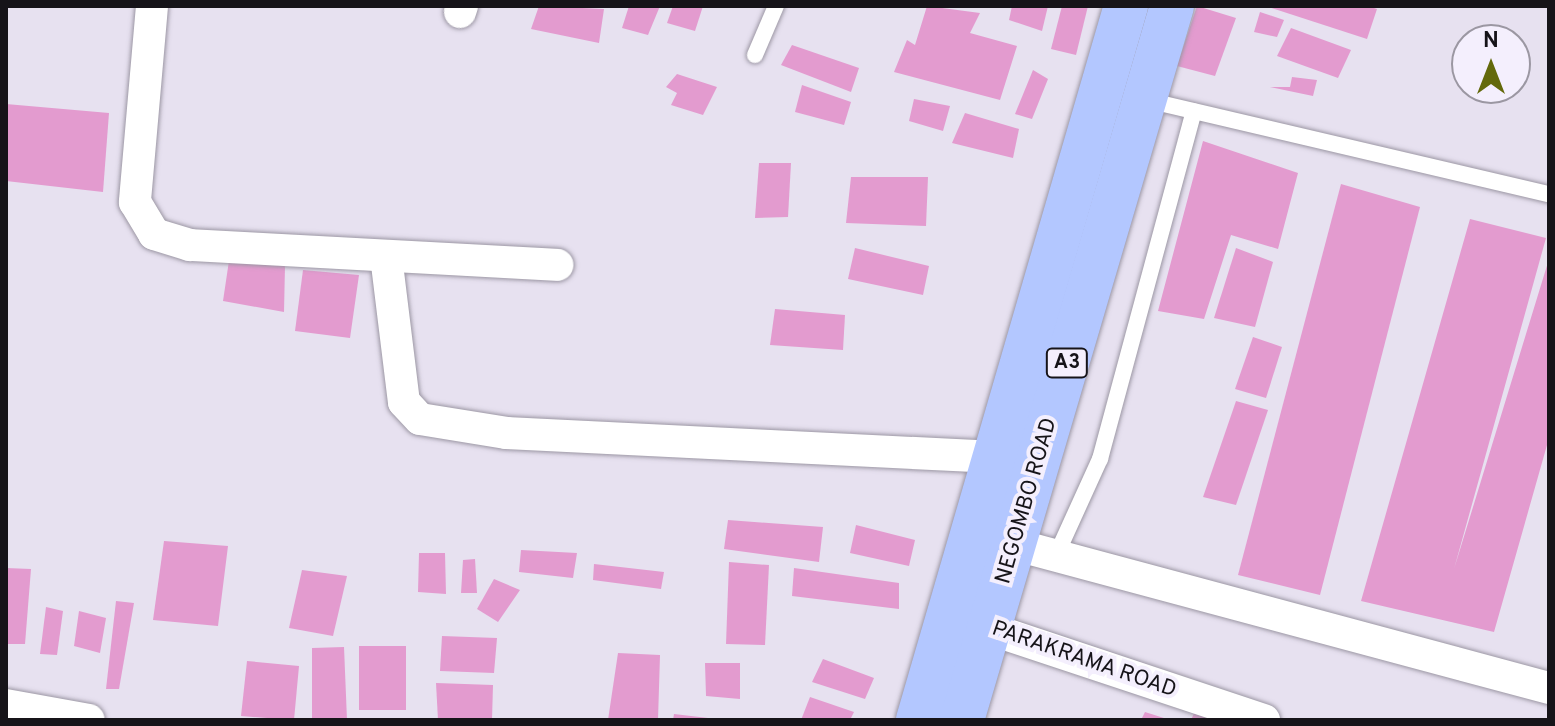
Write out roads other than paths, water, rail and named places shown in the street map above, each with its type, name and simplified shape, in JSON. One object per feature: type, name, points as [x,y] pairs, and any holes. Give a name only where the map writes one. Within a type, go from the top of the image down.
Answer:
[{"type":"highway","name":"NEGOMBO ROAD","points":[[1123,94],[1126,6]]},
{"type":"highway","name":"NEGOMBO ROAD","points":[[918,720],[970,622],[1123,94],[1172,6]]},
{"type":"highway","name":"NEGOMBO ROAD","points":[[962,720],[970,622]]},
{"type":"street","points":[[152,6],[135,202],[154,234],[190,245],[557,265]]},
{"type":"street","points":[[386,256],[404,402],[420,419],[506,433],[1018,458]]},
{"type":"street","points":[[995,539],[1055,558],[1549,688]]},
{"type":"street","name":"PARAKRAMA ROAD","points":[[970,622],[1264,720]]},
{"type":"street","points":[[6,705],[89,720]]},
{"type":"lane","points":[[755,55],[776,6]]},
{"type":"lane","points":[[1123,94],[1549,194]]},
{"type":"lane","points":[[1055,558],[1100,459],[1194,111]]}]
